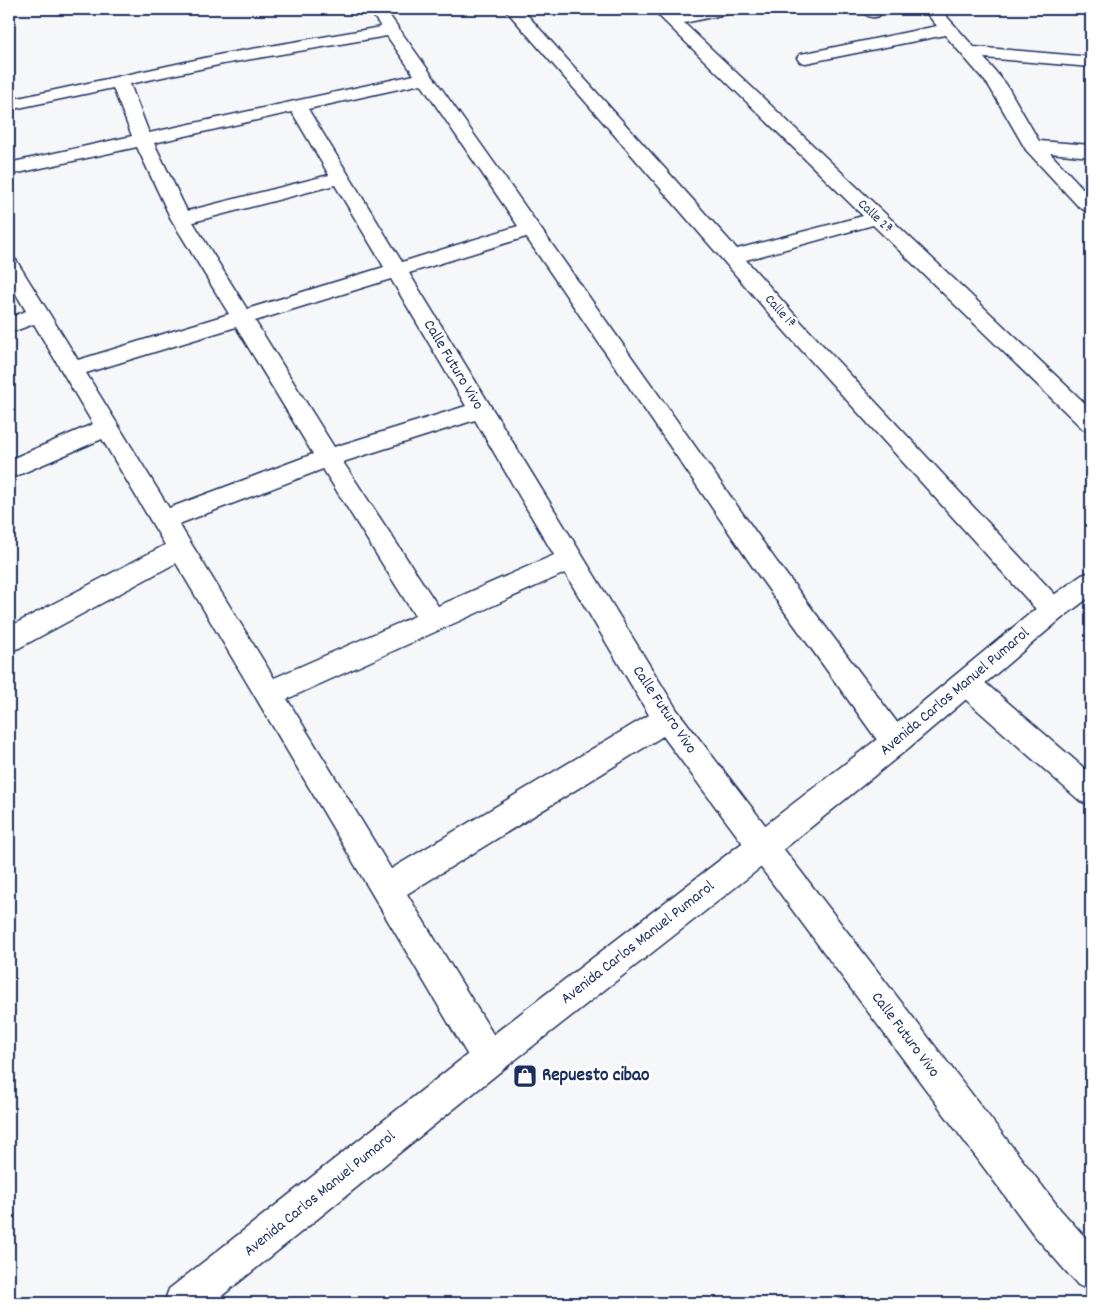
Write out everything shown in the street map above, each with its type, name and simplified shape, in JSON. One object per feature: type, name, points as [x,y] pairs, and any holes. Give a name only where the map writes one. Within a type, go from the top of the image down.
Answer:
[{"type":"street","points":[[377,9],[768,569],[895,742]]},
{"type":"street","name":"Calle 1ª","points":[[513,9],[911,458],[1053,610]]},
{"type":"street","points":[[667,15],[730,9]]},
{"type":"street","points":[[931,9],[996,84],[1033,146],[1084,201],[1091,206]]},
{"type":"street","name":"Calle 2ª","points":[[667,15],[1091,423]]},
{"type":"street","points":[[806,58],[949,28]]},
{"type":"street","points":[[9,105],[223,59],[391,30]]},
{"type":"street","points":[[969,52],[1091,62]]},
{"type":"street","points":[[9,170],[425,78]]},
{"type":"street","points":[[119,80],[144,140],[181,219],[328,458],[432,620]]},
{"type":"street","name":"Calle Futuro Vivo","points":[[298,107],[667,719],[1047,1222],[1091,1272]]},
{"type":"street","points":[[1033,146],[1091,151]]},
{"type":"street","points":[[181,219],[341,178]]},
{"type":"street","points":[[733,257],[877,218]]},
{"type":"street","points":[[72,370],[530,229]]},
{"type":"street","points":[[9,265],[489,1059]]},
{"type":"street","points":[[9,326],[39,314]]},
{"type":"street","points":[[164,520],[328,458],[480,410]]},
{"type":"street","points":[[9,470],[107,427]]},
{"type":"street","points":[[9,640],[180,549]]},
{"type":"street","points":[[268,694],[570,559]]},
{"type":"street","name":"Avenida Carlos Manuel Pumarol","points":[[183,1303],[489,1059],[763,847],[895,742],[1053,610],[1091,582]]},
{"type":"street","points":[[966,683],[1091,792]]},
{"type":"street","points":[[386,889],[667,719]]},
{"type":"place","name":"Repuesto cibao","points":[[525,1076]]}]
